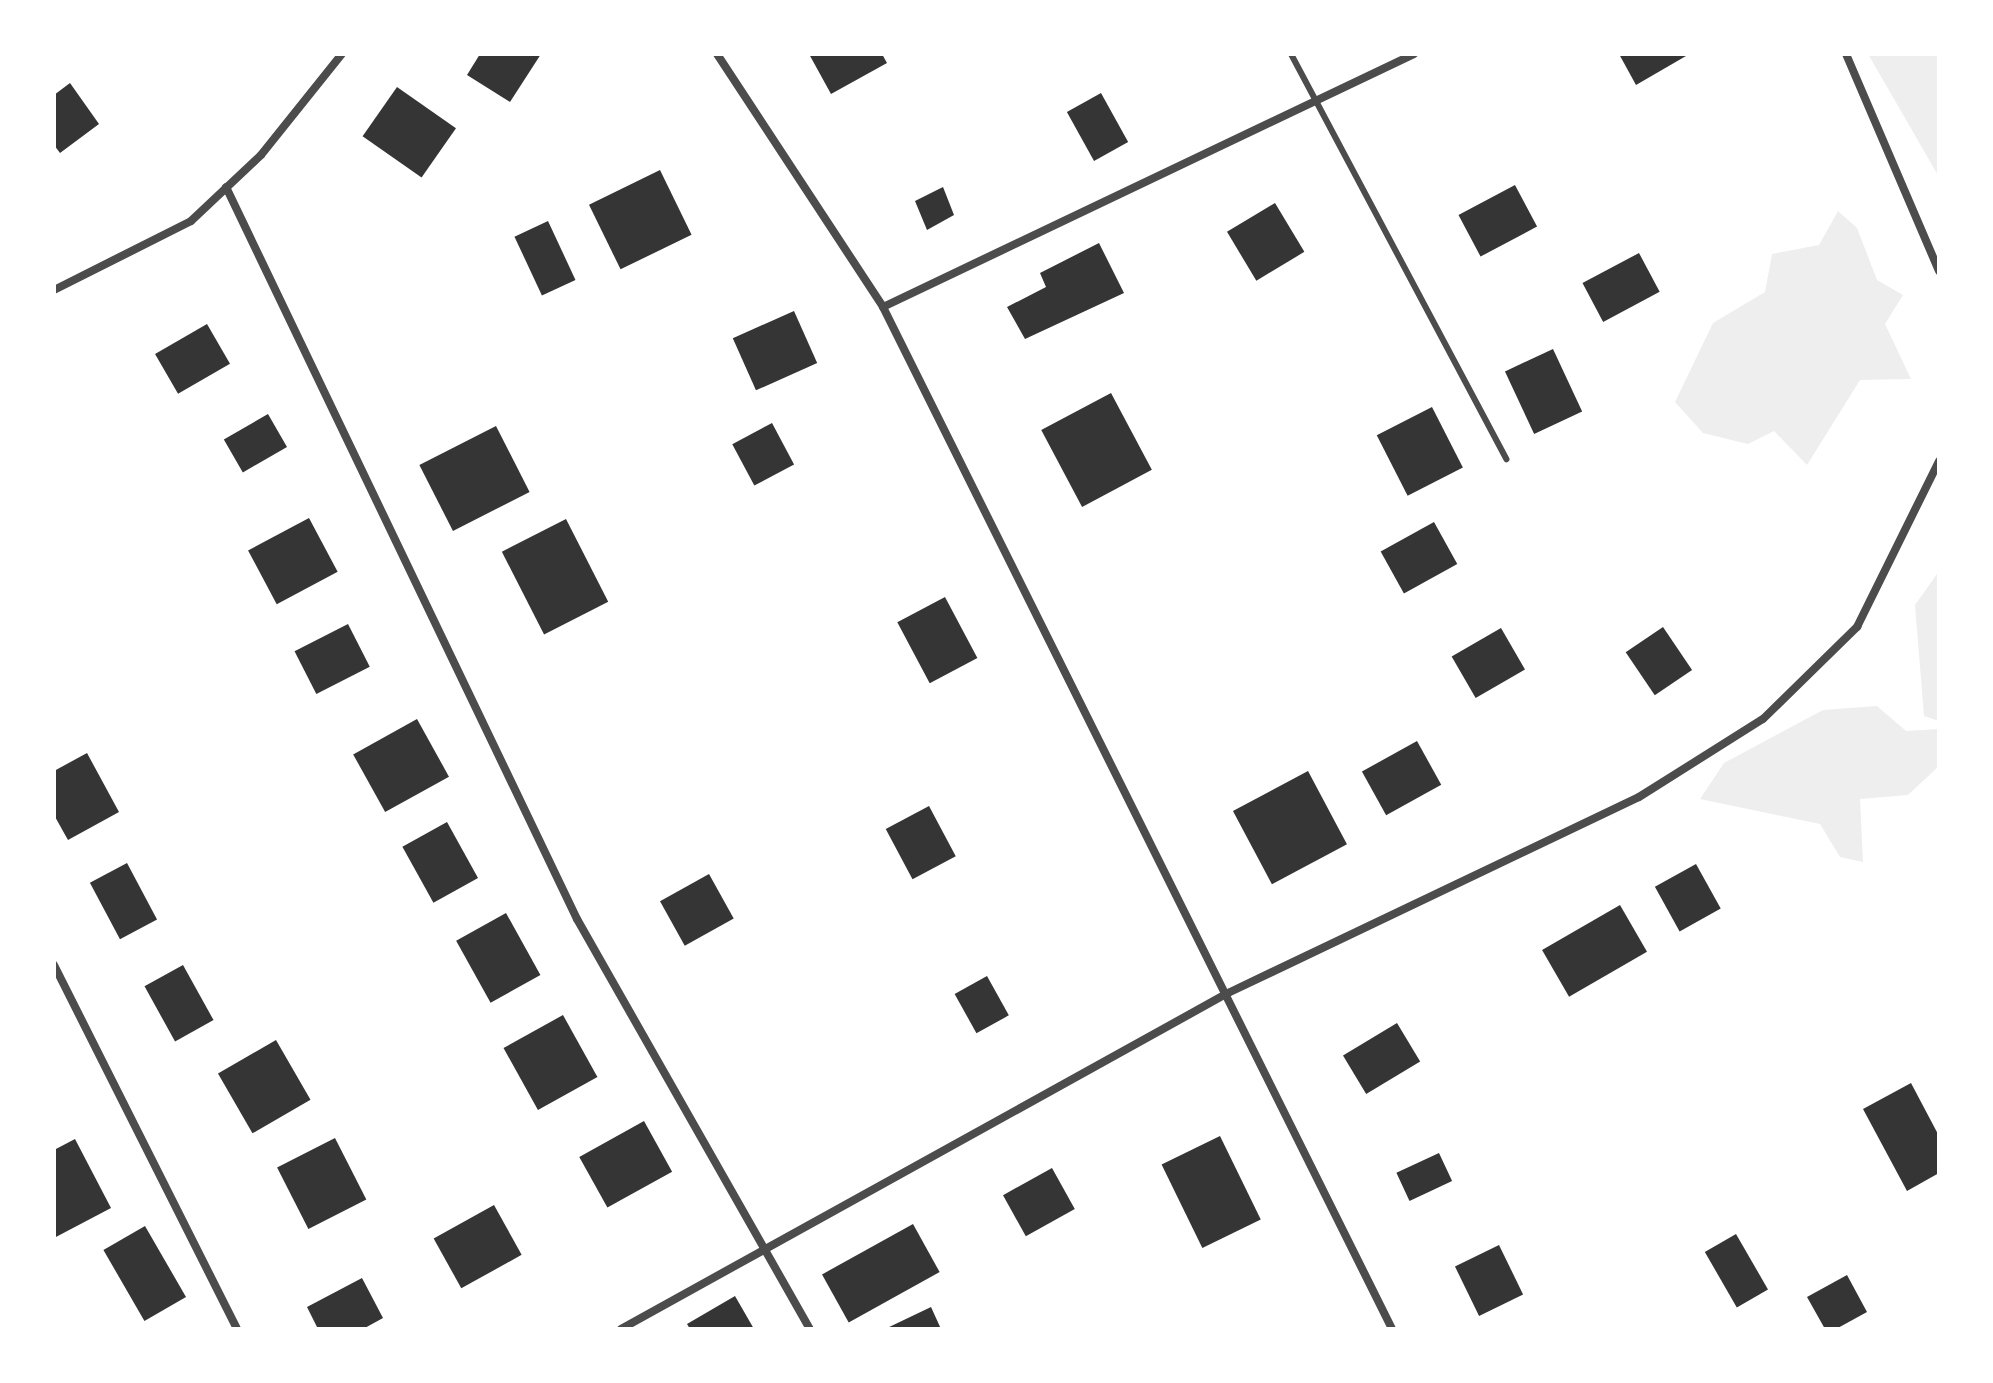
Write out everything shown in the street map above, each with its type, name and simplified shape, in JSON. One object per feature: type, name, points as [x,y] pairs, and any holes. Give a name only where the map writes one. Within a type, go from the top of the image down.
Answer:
[{"type":"street","points":[[54,290],[191,221],[261,155],[342,54]]},
{"type":"street","points":[[717,54],[883,307],[1228,993],[1392,1329]]},
{"type":"street","points":[[883,307],[1217,144],[1316,102],[1414,54]]},
{"type":"street","points":[[1846,54],[1939,271]]},
{"type":"street","points":[[226,187],[577,919],[769,1250],[810,1329]]},
{"type":"street","points":[[621,1329],[769,1250],[1228,993],[1639,797],[1763,719],[1857,627],[1939,461]]},
{"type":"street","points":[[54,965],[237,1329]]},
{"type":"lane","points":[[1291,54],[1506,459]]},
{"type":"shaded area","points":[[1868,54],[1939,54],[1939,177]]},
{"type":"shaded area","points":[[1838,211],[1857,228],[1877,280],[1903,295],[1885,324],[1911,379],[1860,380],[1807,465],[1774,431],[1748,444],[1703,433],[1675,402],[1713,323],[1765,292],[1772,254],[1819,245]]},
{"type":"shaded area","points":[[1939,571],[1939,721],[1924,716],[1915,605]]},
{"type":"shaded area","points":[[1877,706],[1906,731],[1939,729],[1939,766],[1908,795],[1860,799],[1863,862],[1840,857],[1820,824],[1700,799],[1724,763],[1823,710]]},
{"type":"building","points":[[480,54],[541,54],[510,102],[467,75]]},
{"type":"building","points":[[809,54],[882,54],[887,63],[831,94]]},
{"type":"building","points":[[1619,54],[1684,54],[1686,56],[1636,85]]},
{"type":"building","points":[[70,83],[99,124],[60,153],[54,145],[54,95]]},
{"type":"building","points":[[397,87],[456,128],[422,177],[363,136]]},
{"type":"building","points":[[1101,93],[1128,142],[1094,161],[1067,112]]},
{"type":"building","points":[[660,170],[692,235],[621,269],[589,205]]},
{"type":"building","points":[[1515,185],[1537,226],[1481,257],[1458,215]]},
{"type":"building","points":[[943,187],[954,215],[927,230],[915,201]]},
{"type":"building","points":[[1275,203],[1304,252],[1256,281],[1227,232]]},
{"type":"building","points":[[548,221],[575,280],[542,296],[514,237]]},
{"type":"building","points":[[1099,243],[1124,293],[1025,339],[1007,307],[1046,287],[1040,273]]},
{"type":"building","points":[[1639,253],[1660,292],[1603,322],[1582,283]]},
{"type":"building","points":[[794,311],[817,363],[756,390],[733,338]]},
{"type":"building","points":[[207,324],[230,364],[178,394],[155,354]]},
{"type":"building","points":[[1553,349],[1582,412],[1534,434],[1505,371]]},
{"type":"building","points":[[1111,393],[1152,470],[1082,507],[1041,430]]},
{"type":"building","points":[[1432,407],[1463,468],[1408,496],[1377,435]]},
{"type":"building","points":[[268,414],[287,447],[243,472],[224,440]]},
{"type":"building","points":[[772,423],[794,464],[754,486],[732,444]]},
{"type":"building","points":[[496,426],[530,492],[453,531],[419,465]]},
{"type":"building","points":[[309,518],[338,572],[277,604],[248,550]]},
{"type":"building","points":[[566,519],[608,602],[544,635],[502,552]]},
{"type":"building","points":[[1434,522],[1457,564],[1404,594],[1381,552]]},
{"type":"building","points":[[945,597],[977,658],[930,683],[897,622]]},
{"type":"building","points":[[348,624],[370,667],[316,694],[295,651]]},
{"type":"building","points":[[1663,627],[1692,670],[1655,695],[1626,652]]},
{"type":"building","points":[[1501,628],[1525,670],[1476,698],[1452,656]]},
{"type":"building","points":[[417,719],[449,777],[385,812],[353,754]]},
{"type":"building","points":[[1417,741],[1441,785],[1386,815],[1362,772]]},
{"type":"building","points":[[87,753],[119,812],[68,840],[54,815],[54,771]]},
{"type":"building","points":[[1308,771],[1347,844],[1272,884],[1233,811]]},
{"type":"building","points":[[929,806],[956,856],[912,879],[886,829]]},
{"type":"building","points":[[447,822],[478,878],[433,903],[402,847]]},
{"type":"building","points":[[127,863],[157,920],[120,939],[90,883]]},
{"type":"building","points":[[1696,864],[1721,909],[1680,931],[1655,887]]},
{"type":"building","points":[[709,874],[734,919],[685,946],[660,901]]},
{"type":"building","points":[[1620,905],[1647,952],[1569,997],[1542,950]]},
{"type":"building","points":[[506,913],[540,975],[491,1003],[456,941]]},
{"type":"building","points":[[183,965],[214,1020],[175,1041],[145,986]]},
{"type":"building","points":[[987,976],[1009,1015],[976,1033],[955,994]]},
{"type":"building","points":[[563,1015],[597,1077],[538,1110],[504,1048]]},
{"type":"building","points":[[1397,1023],[1420,1062],[1366,1094],[1343,1055]]},
{"type":"building","points":[[276,1040],[310,1100],[252,1133],[218,1074]]},
{"type":"building","points":[[1911,1083],[1939,1136],[1939,1173],[1907,1191],[1863,1109]]},
{"type":"building","points":[[644,1121],[672,1172],[607,1208],[579,1157]]},
{"type":"building","points":[[1220,1136],[1261,1220],[1202,1248],[1162,1164]]},
{"type":"building","points":[[335,1138],[366,1199],[308,1229],[277,1168]]},
{"type":"building","points":[[75,1139],[111,1208],[54,1238],[54,1150]]},
{"type":"building","points":[[1439,1153],[1452,1181],[1410,1201],[1396,1173]]},
{"type":"building","points":[[1052,1168],[1075,1209],[1026,1236],[1003,1195]]},
{"type":"building","points":[[494,1205],[522,1255],[461,1288],[434,1238]]},
{"type":"building","points":[[913,1224],[940,1272],[849,1323],[822,1274]]},
{"type":"building","points":[[145,1226],[186,1297],[144,1321],[103,1250]]},
{"type":"building","points":[[1736,1234],[1768,1289],[1737,1307],[1705,1252]]},
{"type":"building","points":[[1499,1245],[1523,1294],[1479,1316],[1455,1266]]},
{"type":"building","points":[[1847,1275],[1867,1312],[1836,1329],[1825,1329],[1807,1297]]},
{"type":"building","points":[[362,1278],[383,1318],[363,1329],[318,1329],[307,1307]]},
{"type":"building","points":[[735,1296],[754,1329],[690,1329],[687,1324]]},
{"type":"building","points":[[931,1307],[941,1329],[885,1329]]}]
